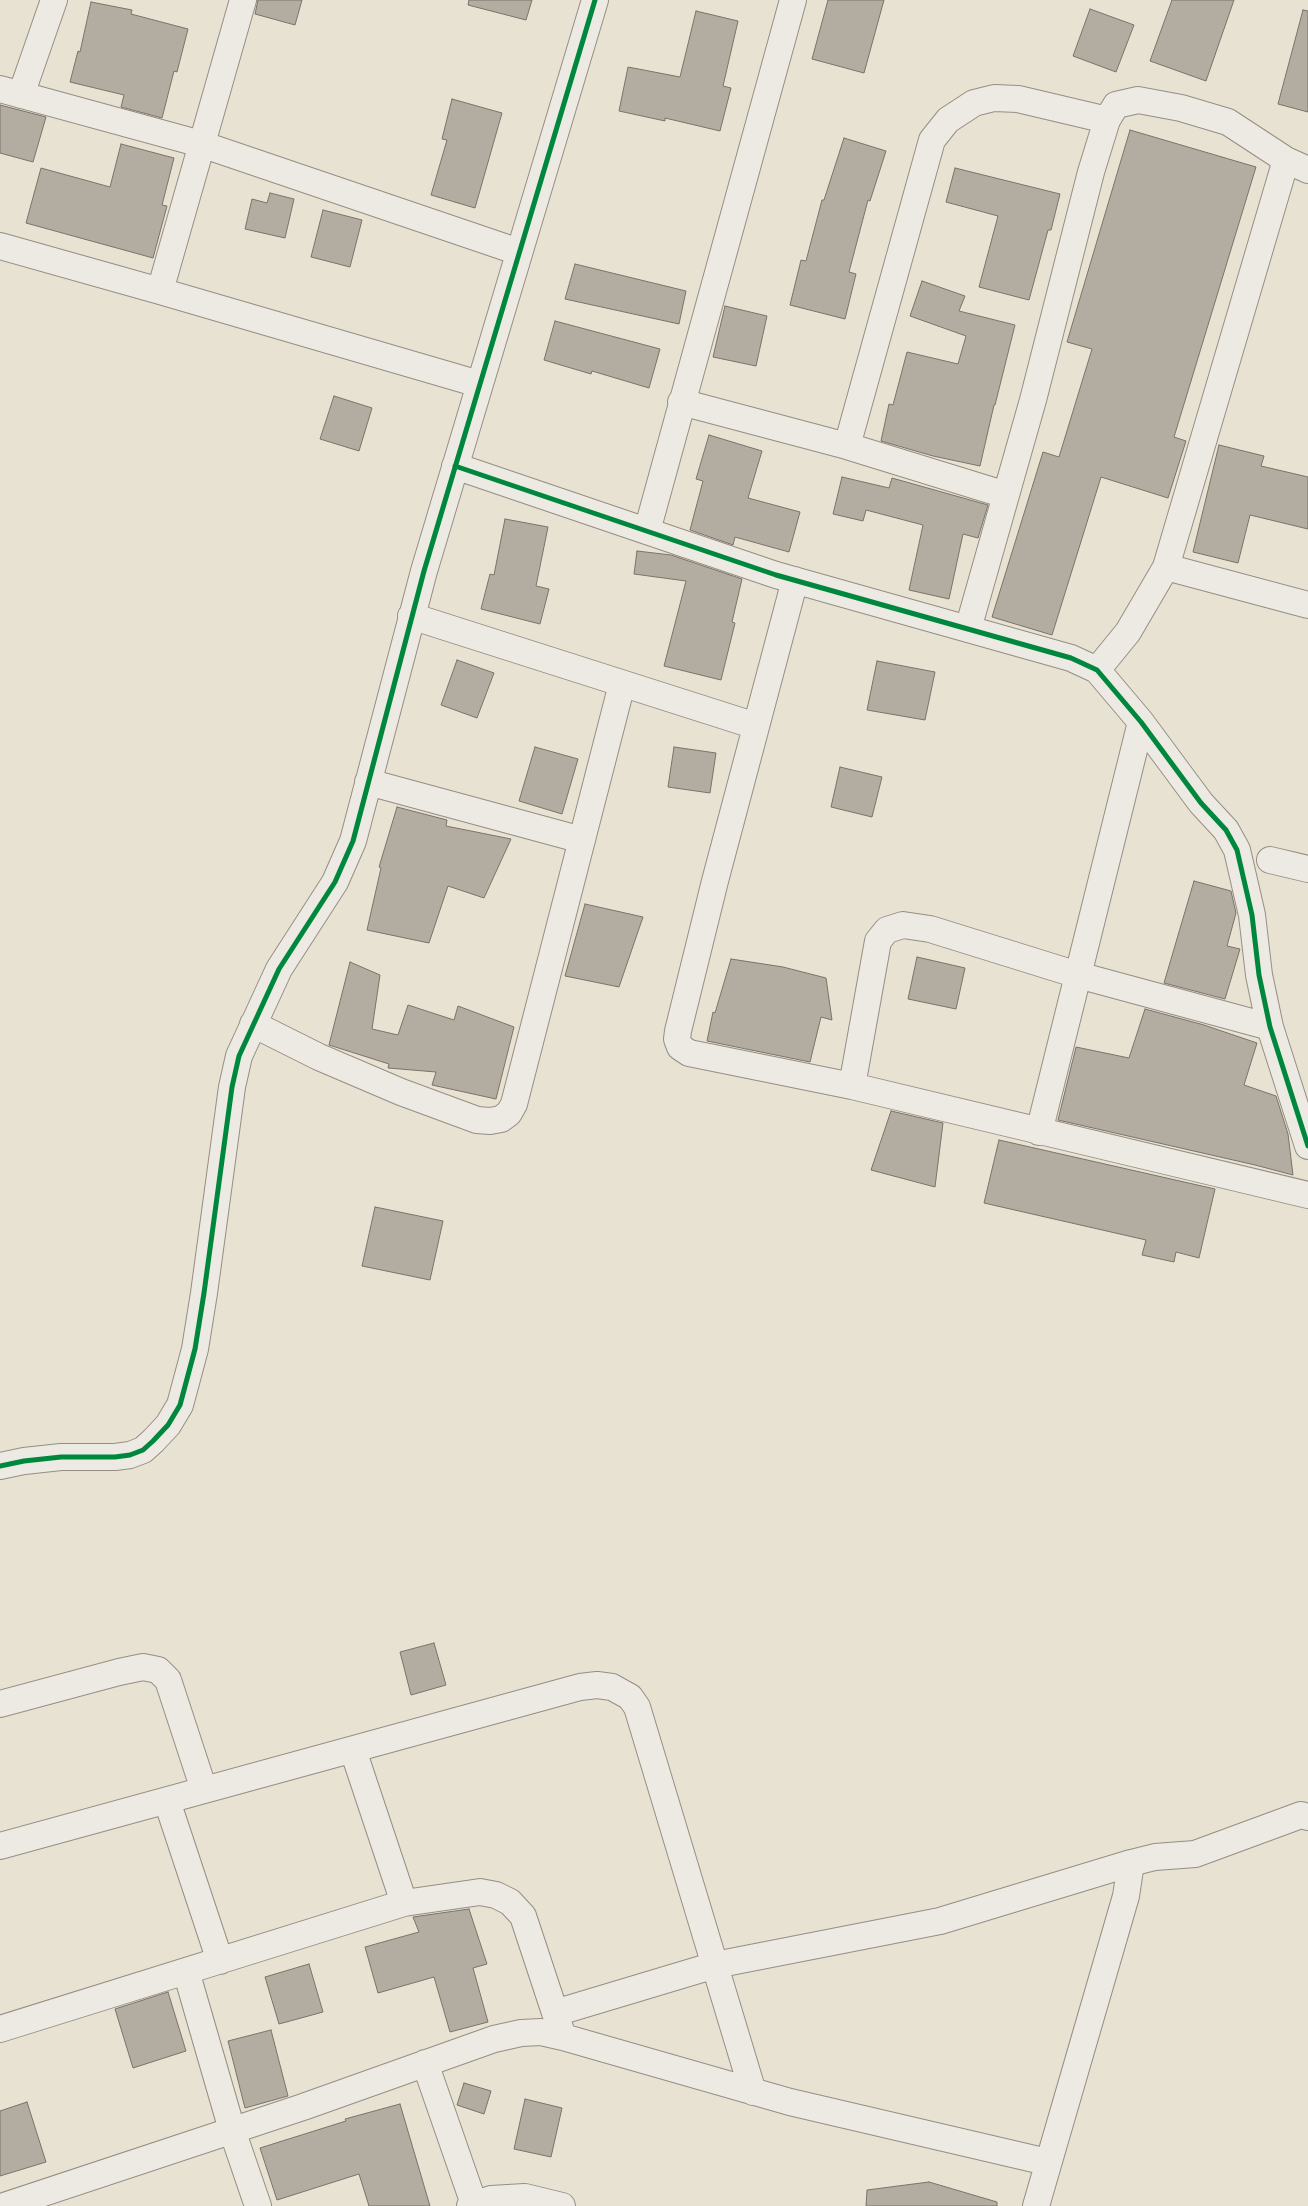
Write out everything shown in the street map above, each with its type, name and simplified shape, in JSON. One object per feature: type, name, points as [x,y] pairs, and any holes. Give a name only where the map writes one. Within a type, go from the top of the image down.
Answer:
[{"type":"street","points":[[54,0],[11,92],[201,144],[519,252]]},
{"type":"street","points":[[160,290],[243,0]]},
{"type":"street","points":[[0,1466],[61,1457],[115,1457],[130,1455],[143,1450],[153,1442],[168,1424],[180,1405],[195,1349],[232,1086],[239,1056],[279,969],[335,882],[353,841],[411,616],[595,0]]},
{"type":"street","points":[[647,531],[793,0]]},
{"type":"street","points":[[847,446],[932,140],[948,120],[974,103],[994,98],[1018,99],[1107,120]]},
{"type":"street","points":[[968,629],[1107,120],[1116,105],[1138,100],[1182,108],[1228,122],[1297,165],[1166,567],[1128,632],[1097,670]]},
{"type":"street","points":[[0,246],[160,290],[479,384]]},
{"type":"street","points":[[681,402],[847,446],[1006,495]]},
{"type":"street","points":[[455,466],[795,580],[1071,658],[1097,670],[1141,722],[1201,803],[1226,830],[1237,850],[1252,915],[1259,975],[1270,1027],[1308,1146]]},
{"type":"street","points":[[1166,567],[1308,605]]},
{"type":"street","points":[[795,580],[715,882],[677,1039],[680,1048],[689,1053],[852,1086],[1308,1195]]},
{"type":"street","points":[[411,616],[756,726]]},
{"type":"street","points":[[253,1024],[319,1057],[401,1092],[477,1120],[490,1121],[501,1119],[514,1104],[622,684]]},
{"type":"street","points":[[1039,1132],[1141,722]]},
{"type":"street","points":[[368,782],[582,840]]},
{"type":"street","points":[[1270,860],[1308,869]]},
{"type":"street","points":[[852,1086],[878,942],[887,930],[903,925],[930,929],[1078,974],[1270,1027]]},
{"type":"street","points":[[0,1704],[118,1672],[143,1667],[158,1670],[168,1680],[204,1790]]},
{"type":"street","points":[[0,1846],[580,1687],[604,1686],[630,1697],[637,1707],[753,2092]]},
{"type":"street","points":[[353,1750],[404,1903]]},
{"type":"street","points":[[167,1801],[220,1960]]},
{"type":"street","points":[[4,2206],[31,2201],[494,2039],[520,2033],[541,2032],[715,1965],[940,1921],[1131,1863],[1154,1858],[1195,1854],[1301,1815],[1308,1817]]},
{"type":"street","points":[[1036,2206],[1126,1896],[1131,1863]]},
{"type":"street","points":[[0,2029],[404,1903],[480,1892],[496,1895],[510,1902],[523,1916],[559,2025]]},
{"type":"street","points":[[186,1971],[232,2130],[258,2206]]},
{"type":"street","points":[[559,2025],[753,2092],[1048,2162]]},
{"type":"street","points":[[425,2063],[472,2205],[491,2199],[525,2197],[562,2206]]},
{"type":"building","points":[[258,0],[302,0],[295,25],[255,14]]},
{"type":"building","points":[[469,0],[532,0],[526,20],[468,5]]},
{"type":"building","points":[[828,0],[884,0],[864,73],[812,59]]},
{"type":"building","points":[[1172,0],[1234,0],[1206,81],[1150,61]]},
{"type":"building","points":[[91,2],[132,10],[131,14],[188,29],[177,72],[174,71],[162,118],[121,107],[124,95],[70,82],[78,51],[80,52]]},
{"type":"building","points":[[1090,9],[1134,25],[1116,72],[1073,56]]},
{"type":"building","points":[[1303,10],[1308,11],[1308,112],[1278,104]]},
{"type":"building","points":[[696,11],[738,21],[723,86],[731,88],[720,131],[665,118],[665,121],[619,111],[628,67],[680,77]]},
{"type":"building","points":[[452,99],[502,113],[475,208],[431,195],[447,140],[442,139]]},
{"type":"building","points":[[0,105],[46,117],[33,162],[0,153]]},
{"type":"building","points":[[1130,130],[1256,167],[1174,437],[1186,441],[1168,498],[1101,477],[1052,635],[992,617],[1043,452],[1059,457],[1092,349],[1067,342]]},
{"type":"building","points":[[844,138],[886,151],[870,201],[868,200],[849,272],[856,274],[845,319],[790,305],[801,260],[806,261],[822,200],[824,200]]},
{"type":"building","points":[[121,144],[174,158],[162,205],[167,206],[153,258],[26,223],[41,168],[110,187]]},
{"type":"building","points":[[955,168],[1060,194],[1029,300],[979,287],[998,216],[946,202]]},
{"type":"building","points":[[270,193],[294,199],[285,238],[245,229],[252,199],[267,203]]},
{"type":"building","points":[[323,210],[362,220],[350,267],[311,257]]},
{"type":"building","points":[[575,264],[686,291],[679,324],[565,299]]},
{"type":"building","points":[[922,281],[965,296],[959,311],[1015,325],[980,466],[933,456],[881,441],[889,404],[893,405],[907,352],[958,364],[966,336],[910,316]]},
{"type":"building","points":[[725,306],[767,316],[756,366],[713,357]]},
{"type":"building","points":[[555,321],[660,349],[649,388],[592,371],[591,374],[544,360]]},
{"type":"building","points":[[334,396],[372,408],[359,451],[320,439]]},
{"type":"building","points":[[709,435],[762,451],[748,498],[800,512],[789,552],[735,537],[733,545],[690,530],[703,481],[696,479]]},
{"type":"building","points":[[1219,445],[1264,456],[1261,466],[1308,477],[1308,529],[1250,515],[1238,563],[1193,552]]},
{"type":"building","points":[[842,477],[889,488],[892,478],[988,505],[978,538],[963,534],[949,599],[909,590],[923,525],[866,510],[863,521],[833,514]]},
{"type":"building","points":[[505,519],[548,527],[536,586],[549,589],[540,624],[481,609],[490,574],[494,575]]},
{"type":"building","points":[[637,551],[671,555],[742,579],[732,622],[735,623],[721,680],[664,666],[686,581],[634,574]]},
{"type":"building","points":[[457,660],[494,673],[477,718],[441,705]]},
{"type":"building","points":[[877,661],[935,672],[925,720],[867,710]]},
{"type":"building","points":[[535,747],[578,759],[562,814],[519,801]]},
{"type":"building","points":[[674,747],[716,753],[710,793],[668,787]]},
{"type":"building","points":[[840,767],[882,777],[872,817],[831,807]]},
{"type":"building","points":[[397,807],[447,820],[446,826],[511,839],[484,898],[448,886],[429,943],[367,930],[381,868],[379,867]]},
{"type":"building","points":[[1194,881],[1231,891],[1236,913],[1227,946],[1240,949],[1225,999],[1164,983]]},
{"type":"building","points":[[585,904],[643,917],[619,987],[565,976]]},
{"type":"building","points":[[917,957],[965,968],[956,1009],[908,999]]},
{"type":"building","points":[[731,959],[783,967],[826,978],[832,1020],[821,1017],[810,1062],[707,1041],[713,1012],[715,1013]]},
{"type":"building","points":[[350,962],[380,975],[372,1029],[398,1035],[408,1005],[454,1020],[458,1006],[514,1027],[496,1099],[432,1085],[436,1072],[388,1068],[389,1064],[329,1045]]},
{"type":"building","points":[[1145,1009],[1204,1025],[1257,1043],[1244,1085],[1276,1096],[1288,1134],[1293,1175],[1058,1120],[1076,1047],[1129,1058]]},
{"type":"building","points":[[891,1111],[943,1123],[935,1187],[871,1170]]},
{"type":"building","points":[[999,1140],[1215,1189],[1199,1258],[1176,1252],[1174,1262],[1142,1255],[1146,1240],[984,1203]]},
{"type":"building","points":[[375,1207],[443,1221],[430,1280],[362,1266]]},
{"type":"building","points":[[434,1643],[446,1685],[411,1695],[400,1652]]},
{"type":"building","points":[[469,1909],[487,1964],[473,1968],[488,2022],[450,2032],[434,1977],[378,1993],[365,1947],[419,1932],[413,1917]]},
{"type":"building","points":[[309,1964],[323,2012],[279,2024],[265,1977]]},
{"type":"building","points":[[168,1992],[186,2051],[133,2068],[115,2009]]},
{"type":"building","points":[[271,2030],[288,2096],[245,2108],[228,2041]]},
{"type":"building","points":[[464,2083],[491,2091],[484,2114],[457,2105]]},
{"type":"building","points":[[525,2099],[562,2108],[551,2157],[514,2149]]},
{"type":"building","points":[[27,2102],[46,2162],[0,2176],[0,2111]]},
{"type":"building","points":[[400,2104],[430,2206],[369,2206],[359,2174],[277,2200],[260,2148],[346,2121],[345,2119]]},
{"type":"building","points":[[929,2182],[997,2202],[997,2206],[866,2206],[867,2190]]},
{"type":"cycle path","points":[[0,1466],[61,1457],[115,1457],[130,1455],[143,1450],[153,1441],[168,1425],[180,1405],[195,1349],[232,1087],[239,1056],[279,969],[335,882],[353,841],[424,571],[595,0]]},
{"type":"cycle path","points":[[455,466],[776,575],[1071,658],[1097,670],[1141,722],[1201,803],[1226,830],[1237,850],[1252,915],[1259,975],[1270,1027],[1308,1146]]}]
